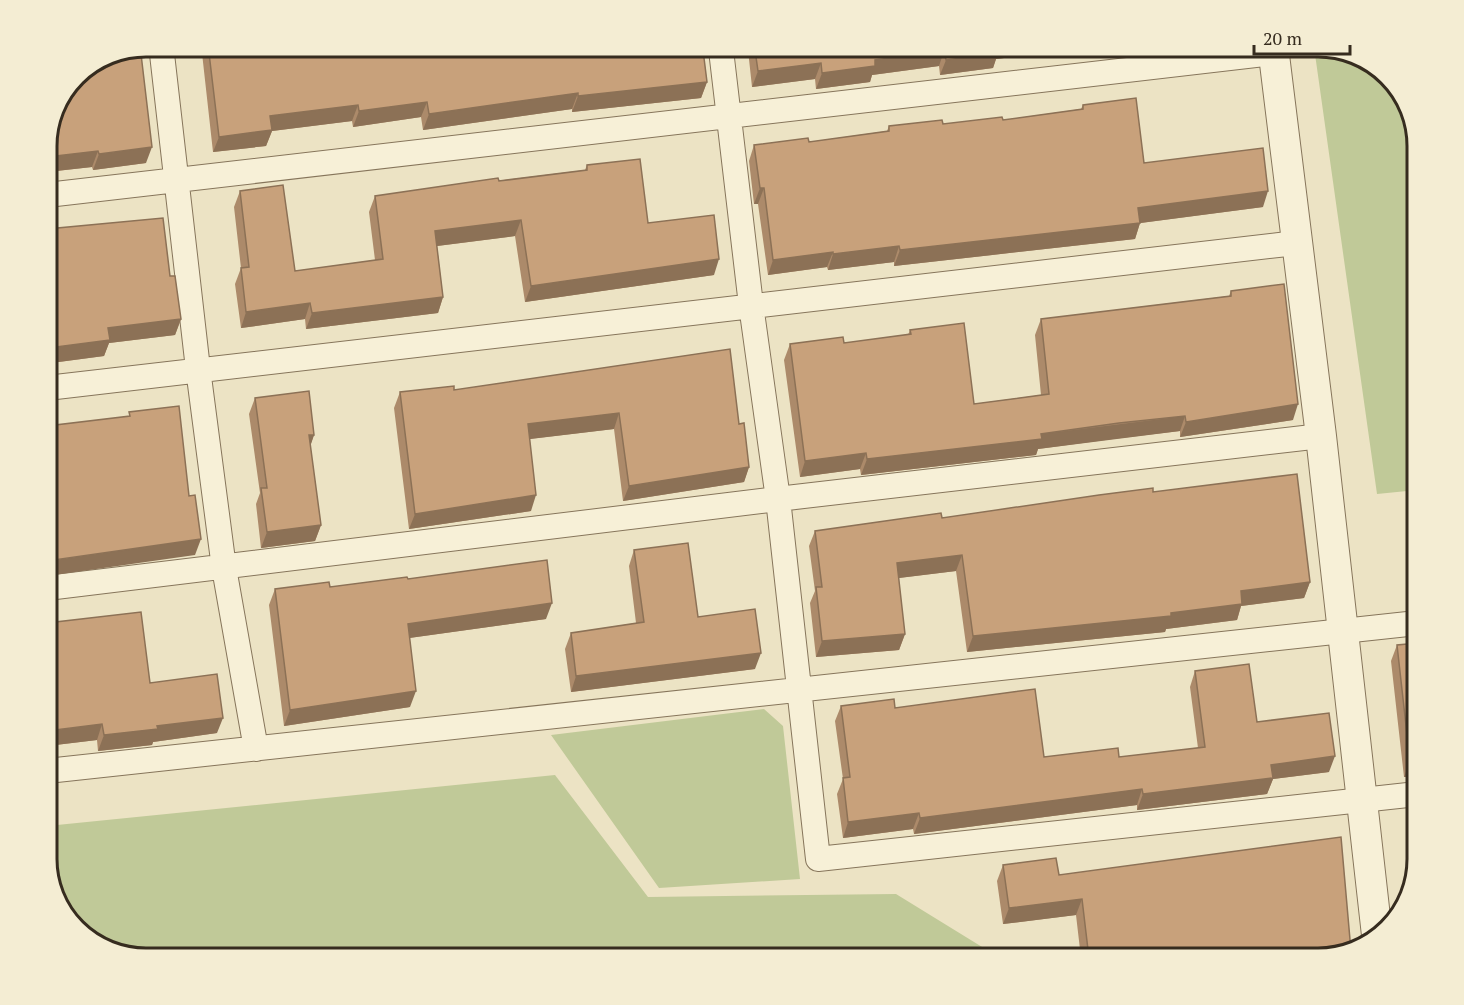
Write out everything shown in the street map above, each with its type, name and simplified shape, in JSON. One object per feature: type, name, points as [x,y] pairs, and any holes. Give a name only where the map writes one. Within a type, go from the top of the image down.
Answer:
[{"type":"street","points":[[162,57],[175,180],[224,568],[256,748]]},
{"type":"street","points":[[722,57],[751,305],[778,499],[818,859],[1407,795]]},
{"type":"street","points":[[57,194],[1216,57]]},
{"type":"street","points":[[1275,57],[1296,243],[1322,436],[1376,926]]},
{"type":"street","points":[[57,387],[1296,243]]},
{"type":"street","points":[[57,587],[778,499],[1322,436]]},
{"type":"street","points":[[57,770],[1407,624]]},
{"type":"green space","points":[[1315,57],[1341,60],[1377,79],[1398,107],[1405,129],[1407,146],[1407,491],[1377,494]]},
{"type":"green space","points":[[764,709],[783,726],[800,879],[659,888],[551,735]]},
{"type":"green space","points":[[555,775],[648,897],[896,894],[984,948],[134,947],[107,939],[83,922],[75,913],[60,882],[57,865],[57,825]]},
{"type":"building","points":[[209,57],[704,57],[707,82],[578,96],[578,93],[429,114],[427,102],[359,111],[358,105],[270,116],[272,130],[219,137]]},
{"type":"building","points":[[756,57],[898,57],[875,60],[875,66],[822,73],[821,63],[758,71]]},
{"type":"building","points":[[945,57],[969,57],[946,60]]},
{"type":"building","points":[[141,58],[152,147],[99,154],[98,151],[57,156],[60,123],[66,107],[83,83],[97,72],[112,64]]},
{"type":"building","points":[[1136,98],[1144,163],[1263,148],[1268,191],[1138,208],[1140,223],[900,250],[899,246],[773,260],[764,188],[760,188],[754,145],[808,138],[809,142],[889,131],[889,126],[942,120],[943,124],[1002,117],[1003,120],[1083,109],[1083,105]]},
{"type":"building","points":[[640,159],[648,223],[714,215],[719,259],[531,286],[521,220],[435,231],[443,297],[312,313],[310,303],[246,312],[241,268],[249,267],[240,191],[283,185],[295,271],[383,259],[375,196],[498,178],[499,181],[587,170],[587,165]]},
{"type":"building","points":[[163,218],[170,276],[175,276],[181,319],[108,328],[110,340],[57,347],[57,228]]},
{"type":"building","points":[[1284,284],[1298,404],[1186,422],[1185,416],[1119,423],[1041,434],[1042,439],[867,459],[866,453],[805,461],[790,344],[843,337],[844,343],[911,334],[910,330],[964,323],[974,404],[1049,394],[1041,319],[1231,296],[1231,291]]},
{"type":"building","points":[[730,349],[739,424],[744,423],[749,467],[629,486],[619,413],[528,424],[536,495],[415,514],[400,392],[454,386],[454,390]]},
{"type":"building","points":[[309,391],[314,435],[309,435],[321,525],[267,532],[261,488],[267,488],[255,398]]},
{"type":"building","points":[[179,406],[189,496],[195,495],[201,539],[57,560],[57,425],[130,416],[129,412]]},
{"type":"building","points":[[1297,474],[1310,582],[1241,591],[1242,604],[1171,613],[1171,616],[973,636],[962,555],[897,563],[905,634],[822,641],[816,587],[822,587],[815,531],[941,513],[942,518],[1153,488],[1153,492]]},
{"type":"building","points":[[688,543],[698,617],[755,609],[761,653],[576,676],[571,633],[644,622],[634,550]]},
{"type":"building","points":[[547,560],[552,603],[408,624],[416,691],[290,710],[275,589],[329,582],[330,587],[407,577],[408,579]]},
{"type":"building","points":[[141,612],[150,683],[217,674],[223,718],[104,735],[102,724],[57,730],[57,622]]},
{"type":"building","points":[[1407,644],[1407,734],[1397,645]]},
{"type":"building","points":[[1249,664],[1257,722],[1329,713],[1335,756],[1271,765],[1273,778],[1143,794],[1142,789],[920,818],[919,813],[848,822],[843,778],[850,777],[841,706],[894,699],[895,708],[1035,689],[1044,757],[1118,748],[1119,757],[1205,747],[1195,671]]},
{"type":"building","points":[[1341,837],[1350,942],[1318,948],[1088,948],[1082,899],[1009,908],[1003,865],[1056,858],[1059,875]]}]
